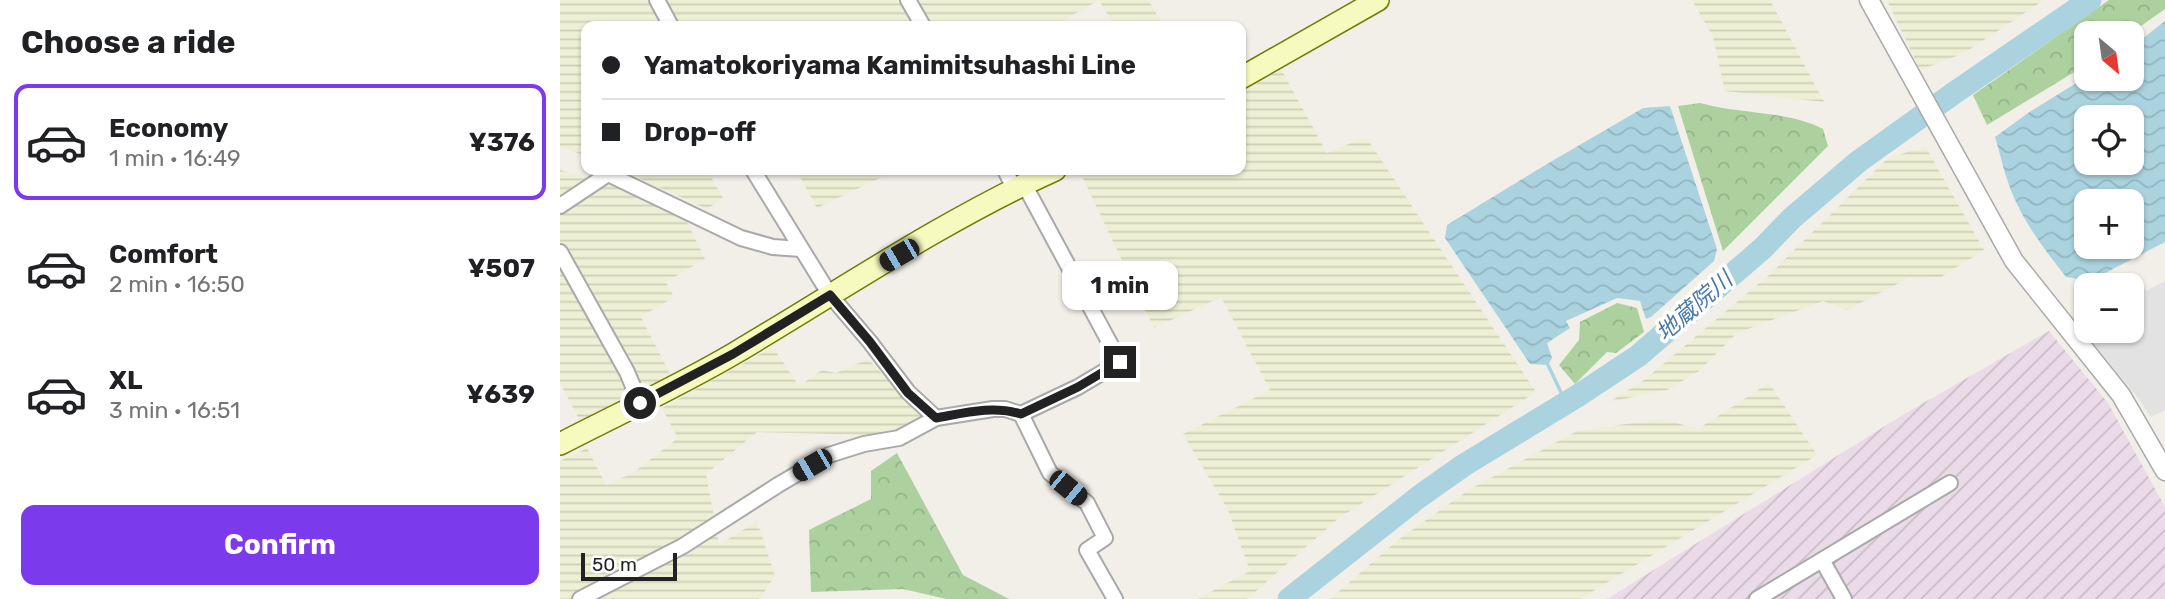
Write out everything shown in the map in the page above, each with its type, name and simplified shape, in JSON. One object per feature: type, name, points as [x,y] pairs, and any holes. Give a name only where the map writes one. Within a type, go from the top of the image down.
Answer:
[{"type":"main road","points":[[1246,75],[1378,0]]},
{"type":"main road","points":[[560,444],[733,354],[1015,181],[1037,175]]},
{"type":"street","points":[[657,0],[668,21]]},
{"type":"street","points":[[908,0],[920,21]]},
{"type":"street","points":[[1869,0],[2014,261],[2121,395],[2165,471]]},
{"type":"street","points":[[560,206],[606,175]]},
{"type":"street","points":[[610,175],[741,238],[773,247],[802,249]]},
{"type":"street","points":[[755,175],[830,295],[908,393],[936,418]]},
{"type":"street","points":[[580,599],[683,546],[829,455],[864,444],[899,438],[936,418],[993,409],[1005,409],[1021,414],[1078,387],[1120,362],[1015,181]]},
{"type":"street","points":[[560,252],[627,372],[640,403]]},
{"type":"street","points":[[1021,414],[1050,473],[1087,503],[1105,538],[1087,550],[1115,599]]},
{"type":"street","points":[[1757,599],[1951,483]]},
{"type":"street","points":[[1822,561],[1844,599]]},
{"type":"shaded area","points":[[2165,281],[2165,410],[2151,417],[2093,343],[2144,343],[2144,288],[2146,291]]},
{"type":"shaded area","points":[[2049,331],[2108,403],[2165,507],[2165,599],[1607,599],[1906,413]]},
{"type":"green space","points":[[560,0],[1099,0],[1063,21],[581,21],[581,154],[560,147]]},
{"type":"green space","points":[[1099,0],[1148,0],[1161,21],[1111,21]]},
{"type":"green space","points":[[1692,0],[1770,0],[1824,102],[1725,91],[1713,37]]},
{"type":"green space","points":[[1887,0],[2044,0],[1964,53],[1920,70]]},
{"type":"green space","points":[[2109,0],[2165,0],[2165,9],[2144,24],[2144,21],[2079,21]]},
{"type":"green space","points":[[2074,24],[2074,72],[1987,125],[1973,95]]},
{"type":"green space","points":[[1281,69],[1327,153],[1366,137],[1536,392],[1339,518],[1247,599],[1197,599],[1250,571],[1228,510],[1183,434],[1270,390],[1221,297],[1154,328],[1081,175],[1246,175],[1246,90]]},
{"type":"green space","points":[[1700,103],[1810,123],[1823,129],[1828,146],[1723,251],[1678,106]]},
{"type":"green space","points":[[1925,146],[1984,250],[1941,277],[1909,278],[1847,310],[1823,301],[1737,333],[1699,371],[1667,390],[1609,402],[1644,380],[1769,275],[1887,159]]},
{"type":"green space","points":[[560,170],[618,185],[684,216],[705,259],[666,282],[674,297],[641,317],[671,376],[580,421],[560,383]]},
{"type":"green space","points":[[632,175],[710,175],[723,198],[707,209]]},
{"type":"green space","points":[[799,175],[886,175],[817,208]]},
{"type":"green space","points":[[1617,303],[1637,308],[1644,332],[1616,353],[1607,352],[1575,384],[1559,365],[1579,340],[1580,322]]},
{"type":"green space","points":[[773,347],[799,386],[822,370],[836,373],[868,359],[923,416],[895,431],[872,435],[757,432],[706,474],[719,545],[757,521],[775,576],[759,599],[560,599],[560,461],[587,448],[606,485],[633,473],[678,438],[662,408]]},
{"type":"green space","points":[[1769,383],[1817,455],[1580,599],[1330,599],[1398,540],[1470,489],[1577,431],[1662,419],[1698,429]]},
{"type":"green space","points":[[897,453],[963,575],[1009,599],[946,599],[903,589],[811,592],[809,530],[871,499],[871,471]]},
{"type":"water","points":[[2165,21],[2165,242],[2144,253],[2144,189],[2074,189],[2074,259],[2132,259],[2105,273],[2074,273],[2074,278],[2066,277],[2041,245],[2020,210],[2007,179],[1995,137],[2074,84],[2074,91],[2144,91],[2144,38]]},
{"type":"water","points":[[1670,106],[1717,249],[1714,261],[1651,317],[1646,319],[1640,301],[1617,298],[1566,321],[1570,328],[1547,343],[1552,358],[1548,365],[1530,364],[1445,238],[1447,225],[1643,108]]},
{"type":"waterway","name":"地蔵院川","points":[[1289,599],[1420,496],[1464,465],[1638,356],[1859,161],[2090,0]]},
{"type":"waterway","points":[[1548,365],[1566,403]]},
{"type":"route","points":[[640,403],[733,354],[830,295],[908,393],[936,418],[993,409],[1005,409],[1021,414],[1078,387],[1120,362]]}]
